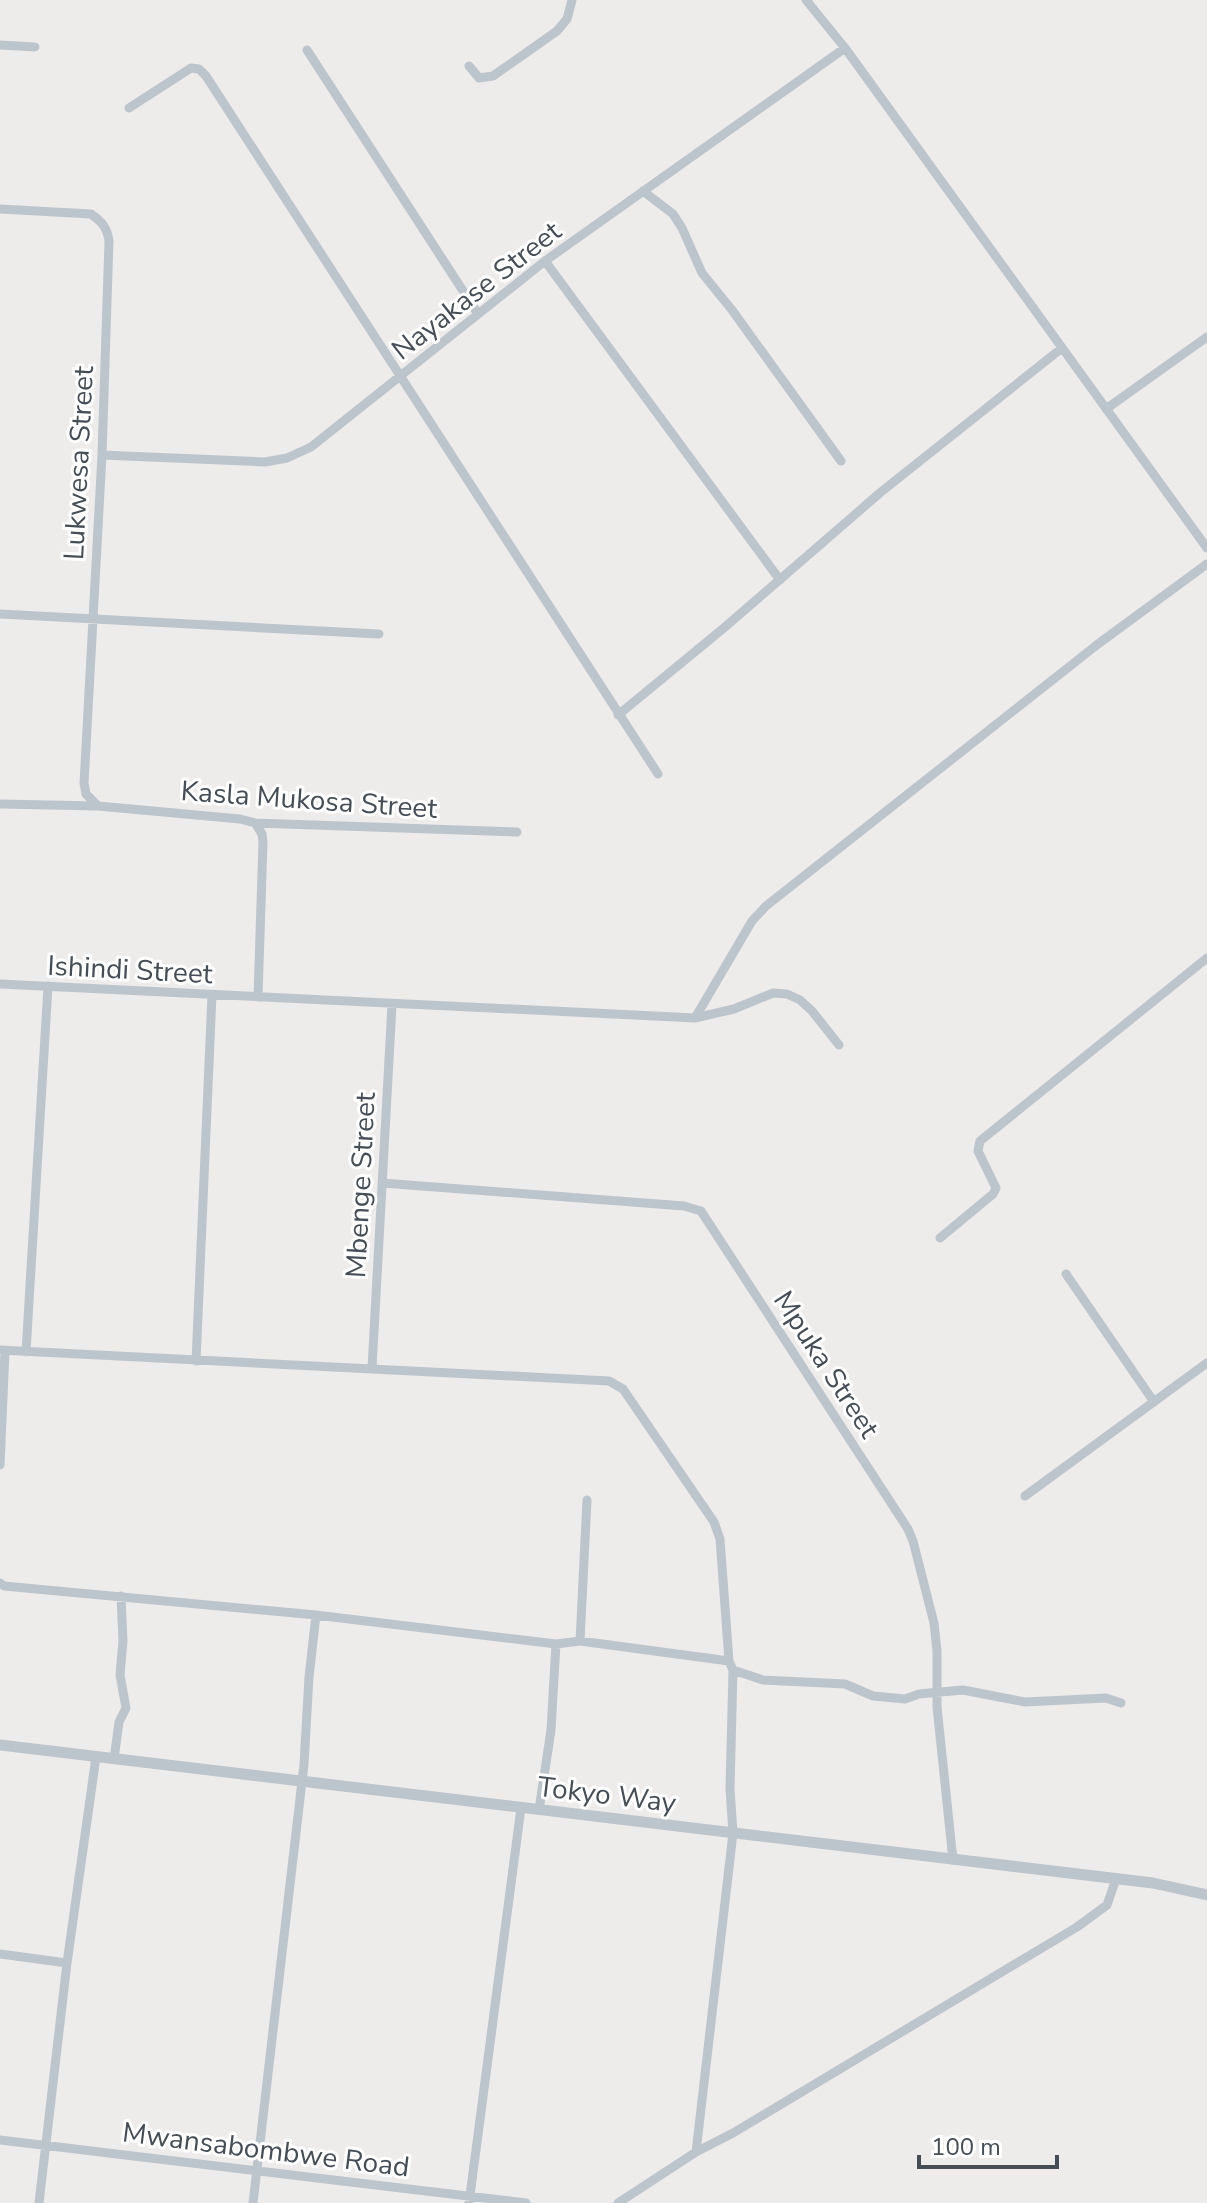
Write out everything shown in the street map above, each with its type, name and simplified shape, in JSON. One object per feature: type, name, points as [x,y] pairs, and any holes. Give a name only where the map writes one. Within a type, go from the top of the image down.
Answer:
[{"type":"street","points":[[469,66],[479,78],[493,76],[564,26],[572,0]]},
{"type":"street","points":[[806,0],[845,48],[1207,548]]},
{"type":"street","points":[[0,45],[35,47]]},
{"type":"street","name":"Nayakase Street","points":[[102,455],[277,461],[311,447],[545,261],[845,48]]},
{"type":"street","points":[[307,50],[478,314]]},
{"type":"street","points":[[129,108],[185,71],[199,69],[403,376],[658,774]]},
{"type":"street","points":[[643,191],[673,214],[702,273],[841,461]]},
{"type":"street","name":"Lukwesa Street","points":[[0,209],[82,213],[102,221],[109,241],[102,455],[84,783],[90,801],[98,806]]},
{"type":"street","points":[[545,261],[780,580]]},
{"type":"street","points":[[1106,409],[1207,337]]},
{"type":"street","points":[[618,715],[881,492],[1062,348]]},
{"type":"street","points":[[695,1018],[752,921],[766,906],[1098,644],[1207,564]]},
{"type":"street","points":[[0,614],[379,634]]},
{"type":"street","name":"Kasla Mukosa Street","points":[[0,804],[98,806],[255,823],[517,832]]},
{"type":"street","points":[[255,823],[263,842],[258,997]]},
{"type":"street","points":[[940,1238],[993,1194],[996,1188],[978,1151],[980,1141],[1207,958]]},
{"type":"street","name":"Ishindi Street","points":[[0,984],[695,1018],[734,1009],[773,993],[787,994],[812,1011],[839,1045]]},
{"type":"street","points":[[26,1352],[48,986]]},
{"type":"street","points":[[196,1361],[212,995]]},
{"type":"street","name":"Mbenge Street","points":[[372,1368],[392,1005]]},
{"type":"street","name":"Mpuka Street","points":[[382,1183],[684,1206],[701,1211],[908,1529],[934,1623],[936,1693],[953,1860]]},
{"type":"street","points":[[1066,1274],[1154,1402]]},
{"type":"street","points":[[0,1465],[2,1351],[609,1381],[619,1385],[717,1530],[731,1666],[730,1789],[733,1833],[696,2152]]},
{"type":"street","points":[[1025,1496],[1207,1363]]},
{"type":"street","points":[[580,1641],[587,1500]]},
{"type":"street","points":[[1,1588],[316,1615],[556,1644],[580,1641],[731,1666],[763,1680],[845,1684],[873,1696],[905,1699],[919,1694],[972,1691],[1025,1702],[1106,1698],[1121,1703]]},
{"type":"street","points":[[114,1759],[119,1722],[126,1708],[120,1675],[123,1641],[121,1596]]},
{"type":"street","points":[[253,2203],[301,1783],[316,1615]]},
{"type":"street","points":[[539,1810],[551,1730],[556,1644]]},
{"type":"street","name":"Tokyo Way","points":[[0,1745],[1116,1879],[1207,1895]]},
{"type":"street","points":[[39,2203],[67,1963],[96,1757]]},
{"type":"street","points":[[470,2199],[521,1808]]},
{"type":"street","points":[[618,2203],[696,2152],[733,2133],[1077,1927],[1107,1905],[1116,1879]]},
{"type":"street","points":[[0,1954],[67,1963]]},
{"type":"street","name":"Mwansabombwe Road","points":[[0,2140],[470,2199],[526,2203]]}]
